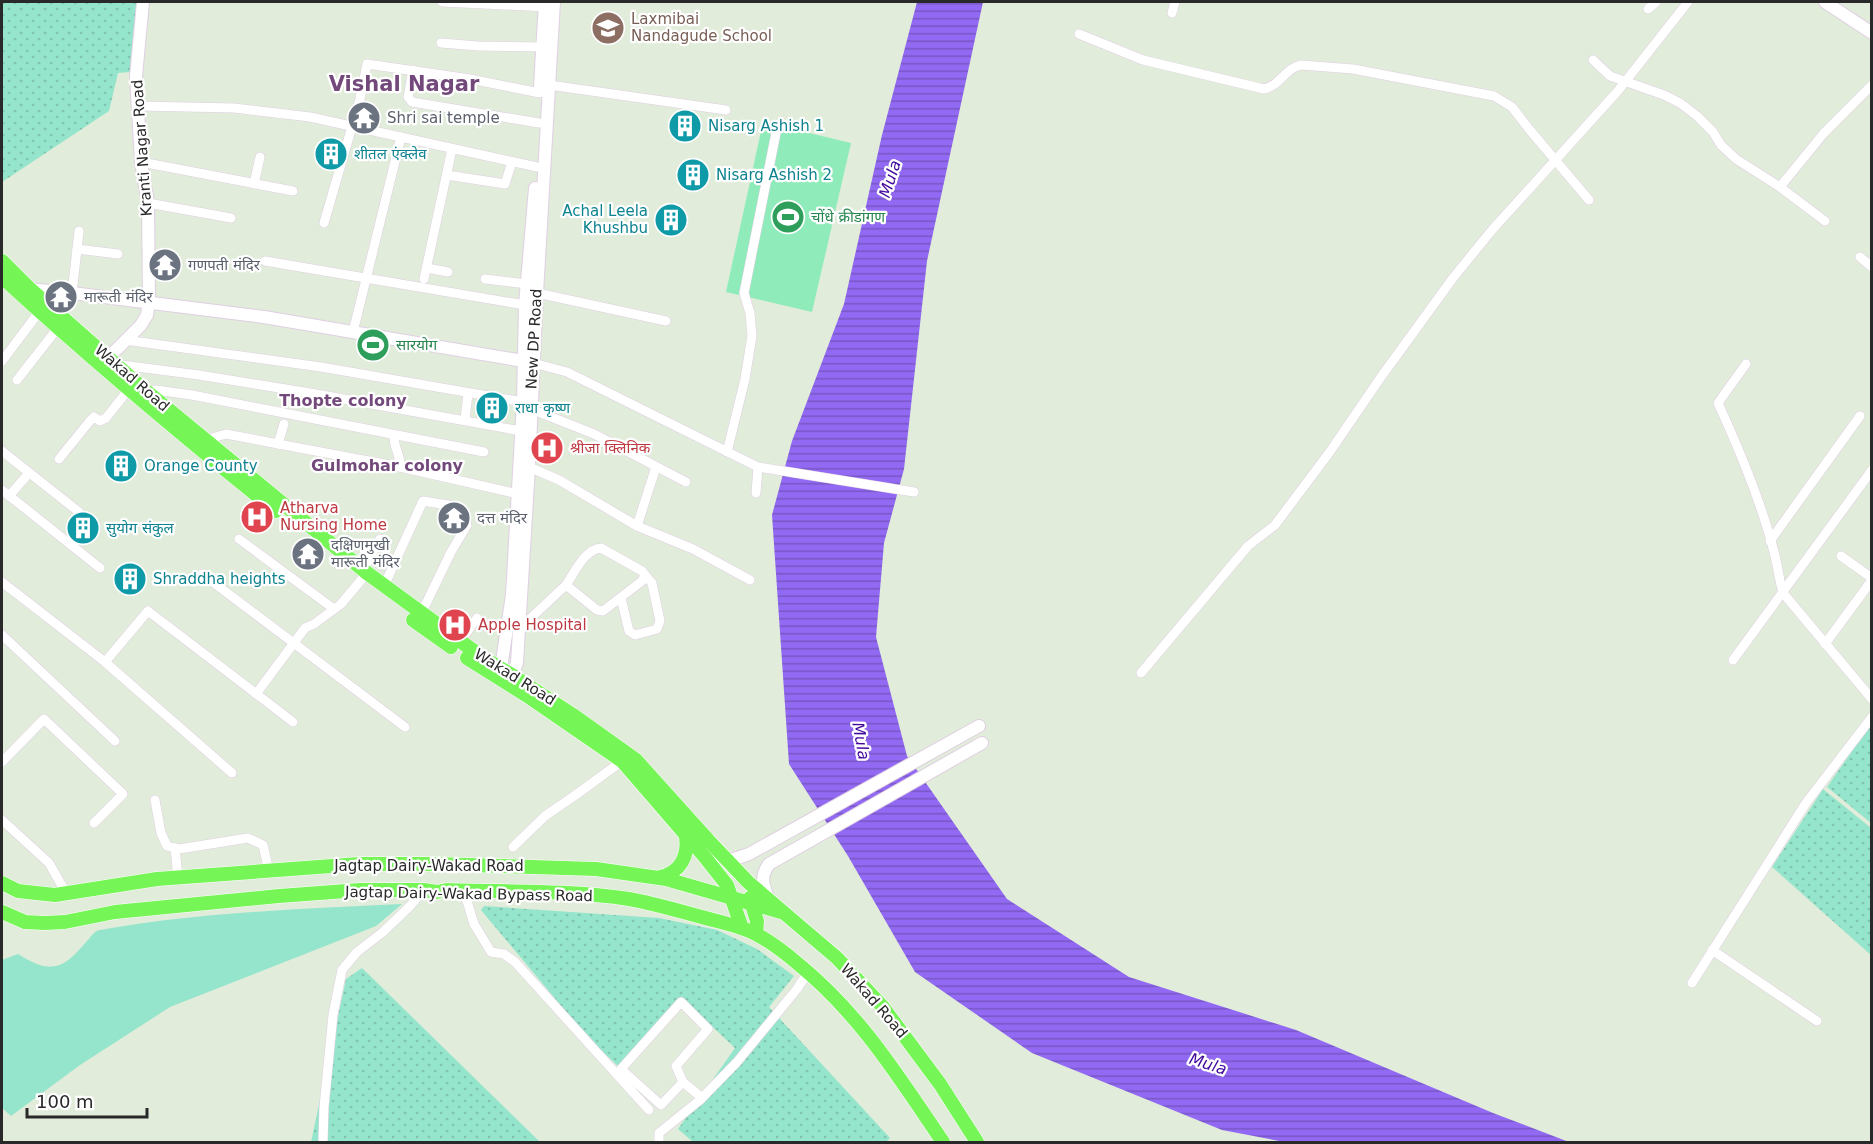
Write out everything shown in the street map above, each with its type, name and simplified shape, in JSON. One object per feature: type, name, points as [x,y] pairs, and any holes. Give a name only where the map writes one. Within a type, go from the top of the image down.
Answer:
[{"type":"main road","name":"Kranti Nagar Road","points":[[143,2],[136,76],[141,162],[148,203],[149,302]]},
{"type":"main road","points":[[1825,2],[1872,33]]},
{"type":"main road","name":"New DP Road","points":[[504,676],[517,663],[529,466],[525,305],[539,123],[544,89],[542,47],[549,4]]},
{"type":"main road","name":"New DP Road","points":[[528,362],[537,293],[549,4]]},
{"type":"main road","name":"Wakad Road","points":[[2,261],[39,312],[57,329],[108,362],[129,389],[202,451],[363,574],[384,586],[622,761],[704,855],[727,885],[742,928]]},
{"type":"main road","name":"Wakad Road","points":[[2,277],[25,291],[108,362],[207,441],[436,637],[573,715],[636,760],[728,861],[783,913],[837,958],[882,1006],[940,1084],[977,1143]]},
{"type":"main road","points":[[25,291],[72,293],[264,317],[528,362]]},
{"type":"main road","points":[[108,362],[125,340],[141,325],[147,315],[149,302]]},
{"type":"main road","name":"New DP Road","points":[[504,676],[512,595],[521,431],[527,405]]},
{"type":"main road","points":[[728,861],[749,854],[980,726]]},
{"type":"main road","points":[[770,901],[763,883],[763,872],[769,864],[982,743]]},
{"type":"main road","points":[[658,878],[674,872],[681,864],[686,850],[686,836]]},
{"type":"main road","name":"Jagtap Dairy-Wakad Road","points":[[2,883],[18,891],[45,895],[157,879],[359,864],[596,869],[658,878],[783,913]]},
{"type":"main road","points":[[741,874],[757,921],[756,934]]},
{"type":"main road","points":[[157,879],[161,907]]},
{"type":"main road","name":"Jagtap Dairy-Wakad Bypass Road","points":[[2,912],[25,922],[45,924],[161,907],[360,890],[464,891],[594,895],[628,899],[661,905],[756,934]]},
{"type":"main road","name":"Wakad Road","points":[[756,934],[808,972],[860,1024],[916,1100],[943,1143]]},
{"type":"street","points":[[442,2],[549,4]]},
{"type":"street","points":[[1172,13],[1175,2]]},
{"type":"street","points":[[1648,9],[1656,2]]},
{"type":"street","points":[[1141,673],[1248,546],[1275,525],[1453,278],[1492,230],[1624,82],[1688,2]]},
{"type":"street","points":[[1079,34],[1143,60],[1264,89],[1275,85],[1293,66],[1301,65],[1353,69],[1494,96],[1512,107],[1589,200]]},
{"type":"street","points":[[441,43],[542,47]]},
{"type":"street","points":[[1593,60],[1610,76],[1680,103],[1697,116],[1736,159],[1780,187],[1826,221]]},
{"type":"street","points":[[324,223],[367,64],[544,89],[726,110]]},
{"type":"street","points":[[413,70],[408,97],[412,102],[539,123]]},
{"type":"street","points":[[1780,187],[1824,133],[1872,85]]},
{"type":"street","points":[[138,106],[234,108],[310,117],[537,167]]},
{"type":"street","points":[[727,452],[745,379],[752,336],[750,313],[744,293],[776,133]]},
{"type":"street","points":[[353,332],[401,137]]},
{"type":"street","points":[[424,279],[452,149]]},
{"type":"street","points":[[254,184],[260,157]]},
{"type":"street","points":[[141,162],[293,191]]},
{"type":"street","points":[[447,175],[505,184],[512,162]]},
{"type":"street","points":[[148,203],[231,218]]},
{"type":"street","points":[[72,293],[79,231]]},
{"type":"street","points":[[77,249],[118,254]]},
{"type":"street","points":[[1860,257],[1872,267]]},
{"type":"street","points":[[265,261],[525,305]]},
{"type":"street","points":[[427,268],[448,272]]},
{"type":"street","points":[[485,279],[527,284]]},
{"type":"street","points":[[537,293],[666,321]]},
{"type":"street","points":[[2,361],[39,312]]},
{"type":"street","points":[[17,380],[57,329]]},
{"type":"street","points":[[125,340],[309,366],[527,405],[594,434],[686,482]]},
{"type":"street","points":[[108,362],[199,375],[521,431]]},
{"type":"street","points":[[528,362],[567,372],[758,467],[914,492]]},
{"type":"street","points":[[1746,364],[1718,403],[1753,486],[1770,541],[1779,582],[1784,593],[1872,699]]},
{"type":"street","points":[[59,459],[94,417],[100,421],[106,418],[129,389]]},
{"type":"street","points":[[146,391],[169,391],[192,395],[484,452]]},
{"type":"street","points":[[465,420],[468,393]]},
{"type":"street","points":[[1770,541],[1860,416]]},
{"type":"street","points":[[278,444],[284,424]]},
{"type":"street","points":[[207,441],[226,434],[400,467],[518,494]]},
{"type":"street","points":[[394,435],[393,442],[399,455],[400,467]]},
{"type":"street","points":[[2,451],[28,474],[79,512]]},
{"type":"street","points":[[529,466],[559,480],[637,526],[693,549],[750,580]]},
{"type":"street","points":[[637,526],[656,467]]},
{"type":"street","points":[[756,493],[758,467]]},
{"type":"street","points":[[1734,660],[1872,470]]},
{"type":"street","points":[[28,474],[5,493],[100,568]]},
{"type":"street","points":[[384,586],[423,501],[454,506]]},
{"type":"street","points":[[421,614],[451,552],[467,525]]},
{"type":"street","points":[[239,539],[334,609]]},
{"type":"street","points":[[256,694],[293,642],[308,626],[334,609],[363,574],[380,540]]},
{"type":"street","points":[[518,630],[566,585],[595,548],[602,548],[642,571],[652,583],[660,623],[657,629],[632,634],[629,631],[621,598]]},
{"type":"street","points":[[1826,644],[1872,579],[1841,556]]},
{"type":"street","points":[[202,574],[405,727]]},
{"type":"street","points":[[566,585],[597,609],[603,611],[642,581],[645,575]]},
{"type":"street","points":[[2,582],[105,662],[232,773]]},
{"type":"street","points":[[105,662],[148,612],[293,722]]},
{"type":"street","points":[[460,642],[477,618]]},
{"type":"street","points":[[2,635],[115,741]]},
{"type":"street","points":[[1692,983],[1806,803],[1872,717]]},
{"type":"street","points":[[2,762],[44,719],[123,794],[94,823]]},
{"type":"street","points":[[513,847],[545,816],[622,761]]},
{"type":"street","points":[[154,800],[161,833],[167,846],[179,849],[248,838],[263,845],[269,871]]},
{"type":"street","points":[[2,820],[49,863],[66,893]]},
{"type":"street","points":[[175,848],[178,878]]},
{"type":"street","points":[[323,1143],[324,1107],[333,1015],[342,970],[357,952],[383,932],[424,890]]},
{"type":"street","points":[[464,891],[474,924],[491,952],[504,954],[514,962],[649,1110]]},
{"type":"street","points":[[1712,950],[1817,1021]]},
{"type":"street","points":[[660,1143],[659,1133],[702,1098],[737,1062],[797,989],[808,972]]},
{"type":"street","points":[[683,1083],[661,1105],[621,1069],[681,1002],[708,1029],[676,1066],[683,1083],[702,1098]]},
{"type":"shaded area","points":[[2,2],[138,2],[130,72],[118,73],[109,111],[2,182]]},
{"type":"shaded area","points":[[1871,724],[1871,823],[1827,787]]},
{"type":"shaded area","points":[[1823,789],[1871,828],[1871,955],[1772,867]]},
{"type":"shaded area","points":[[402,904],[376,926],[170,1007],[80,1065],[11,1116],[2,1108],[2,960],[18,954],[47,967],[63,964],[96,931],[138,924],[251,912]]},
{"type":"shaded area","points":[[484,906],[659,918],[717,930],[757,949],[794,976],[769,1007],[890,1138],[886,1142],[693,1142],[678,1129],[735,1048],[681,997],[618,1066],[588,1038],[481,910]]},
{"type":"shaded area","points":[[362,968],[540,1142],[311,1142],[346,979]]},
{"type":"green space","name":"चोंधे क्रीडांगण","points":[[763,122],[851,143],[812,312],[726,292]]},
{"type":"water","name":"Mula","points":[[917,2],[983,2],[927,261],[904,469],[884,543],[876,637],[907,756],[1007,899],[1129,977],[1296,1030],[1493,1113],[1569,1142],[1285,1142],[1222,1130],[1032,1053],[915,972],[848,856],[789,764],[772,515],[792,441],[844,304],[882,135]]},
{"type":"place","name":"Laxmibai Nandagude School","points":[[608,28]]},
{"type":"place","name":"Shri sai temple","points":[[364,118]]},
{"type":"place","name":"Nisarg Ashish 1","points":[[685,126]]},
{"type":"place","name":"शीतल एंक्लेव","points":[[331,154]]},
{"type":"place","name":"Nisarg Ashish 2","points":[[693,175]]},
{"type":"place","name":"चोंधे क्रीडांगण","points":[[788,217]]},
{"type":"place","name":"Achal Leela Khushbu","points":[[671,220]]},
{"type":"place","name":"गणपती मंदिर","points":[[165,265]]},
{"type":"place","name":"मारूती मंदिर","points":[[61,297]]},
{"type":"place","name":"सारयोग","points":[[373,345]]},
{"type":"place","name":"राधा कृष्ण","points":[[492,408]]},
{"type":"place","name":"श्रीजा क्लिनिक","points":[[547,448]]},
{"type":"place","name":"Orange County","points":[[121,466]]},
{"type":"place","name":"Atharva Nursing Home","points":[[257,517]]},
{"type":"place","name":"दत्त मंदिर","points":[[454,518]]},
{"type":"place","name":"सुयोग संकुल","points":[[83,528]]},
{"type":"place","name":"दक्षिणमुखी मारूती मंदिर","points":[[308,554]]},
{"type":"place","name":"Shraddha heights","points":[[130,579]]},
{"type":"place","name":"Apple Hospital","points":[[455,625]]},
{"type":"district","name":"Vishal Nagar","points":[[404,84]]},
{"type":"district","name":"Thopte colony","points":[[343,400]]},
{"type":"district","name":"Gulmohar colony","points":[[387,465]]}]
